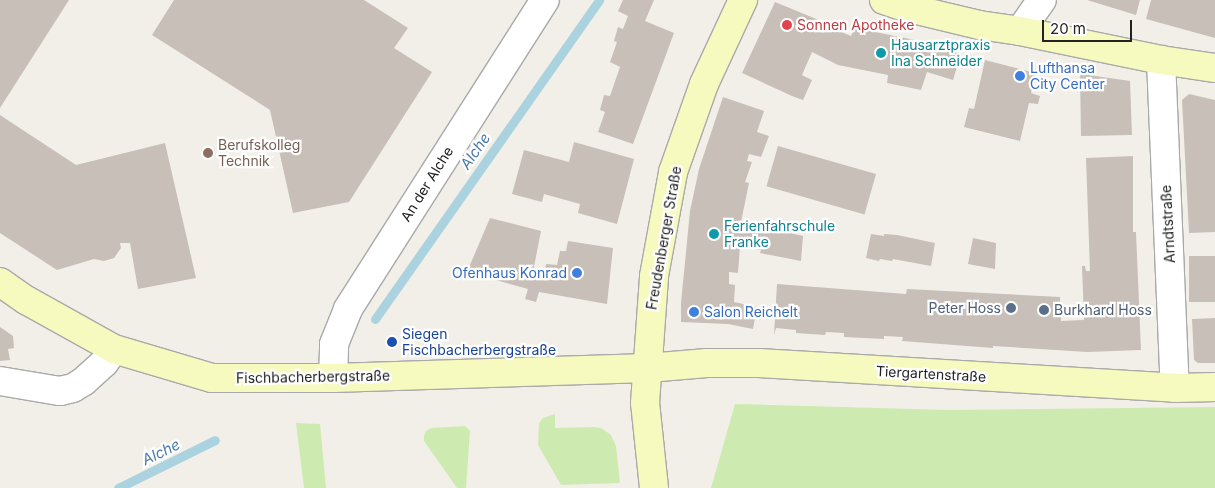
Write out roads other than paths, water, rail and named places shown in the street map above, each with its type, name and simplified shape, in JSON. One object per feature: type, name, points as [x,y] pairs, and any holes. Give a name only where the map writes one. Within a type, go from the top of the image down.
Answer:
[{"type":"street","name":"An der Alche","points":[[333,378],[334,344],[348,310],[545,0]]},
{"type":"street","name":"Freudenberger Straße","points":[[654,488],[645,403],[651,294],[673,172],[704,84],[743,0]]},
{"type":"street","points":[[884,0],[904,7],[980,25],[1020,31],[1161,60],[1215,68]]},
{"type":"street","points":[[1020,31],[1042,0]]},
{"type":"street","name":"Arndtstraße","points":[[1161,60],[1175,388]]},
{"type":"street","name":"Fischbacherbergstraße","points":[[0,282],[26,300],[114,349],[212,378],[333,378],[648,368]]},
{"type":"street","points":[[0,381],[60,391],[73,388],[104,363],[114,349]]},
{"type":"street","name":"Tiergartenstraße","points":[[648,368],[707,363],[759,363],[1175,388],[1215,387]]},
{"type":"waterway","name":"Alche","points":[[375,319],[599,0]]},
{"type":"waterway","name":"Alche","points":[[118,488],[215,440]]},
{"type":"place","name":"Sonnen Apotheke","points":[[787,25]]},
{"type":"place","name":"Hausarztpraxis Ina Schneider","points":[[881,53]]},
{"type":"place","name":"Lufthansa City Center","points":[[1020,76]]},
{"type":"place","name":"Berufskolleg Technik","points":[[208,153]]},
{"type":"place","name":"Ferienfahrschule Franke","points":[[714,234]]},
{"type":"place","name":"Ofenhaus Konrad","points":[[577,273]]},
{"type":"place","name":"Peter Hoss","points":[[1011,308]]},
{"type":"place","name":"Burkhard Hoss","points":[[1044,310]]},
{"type":"place","name":"Salon Reichelt","points":[[694,312]]},
{"type":"place","name":"Siegen Fischbacherbergstraße","points":[[392,342]]}]
